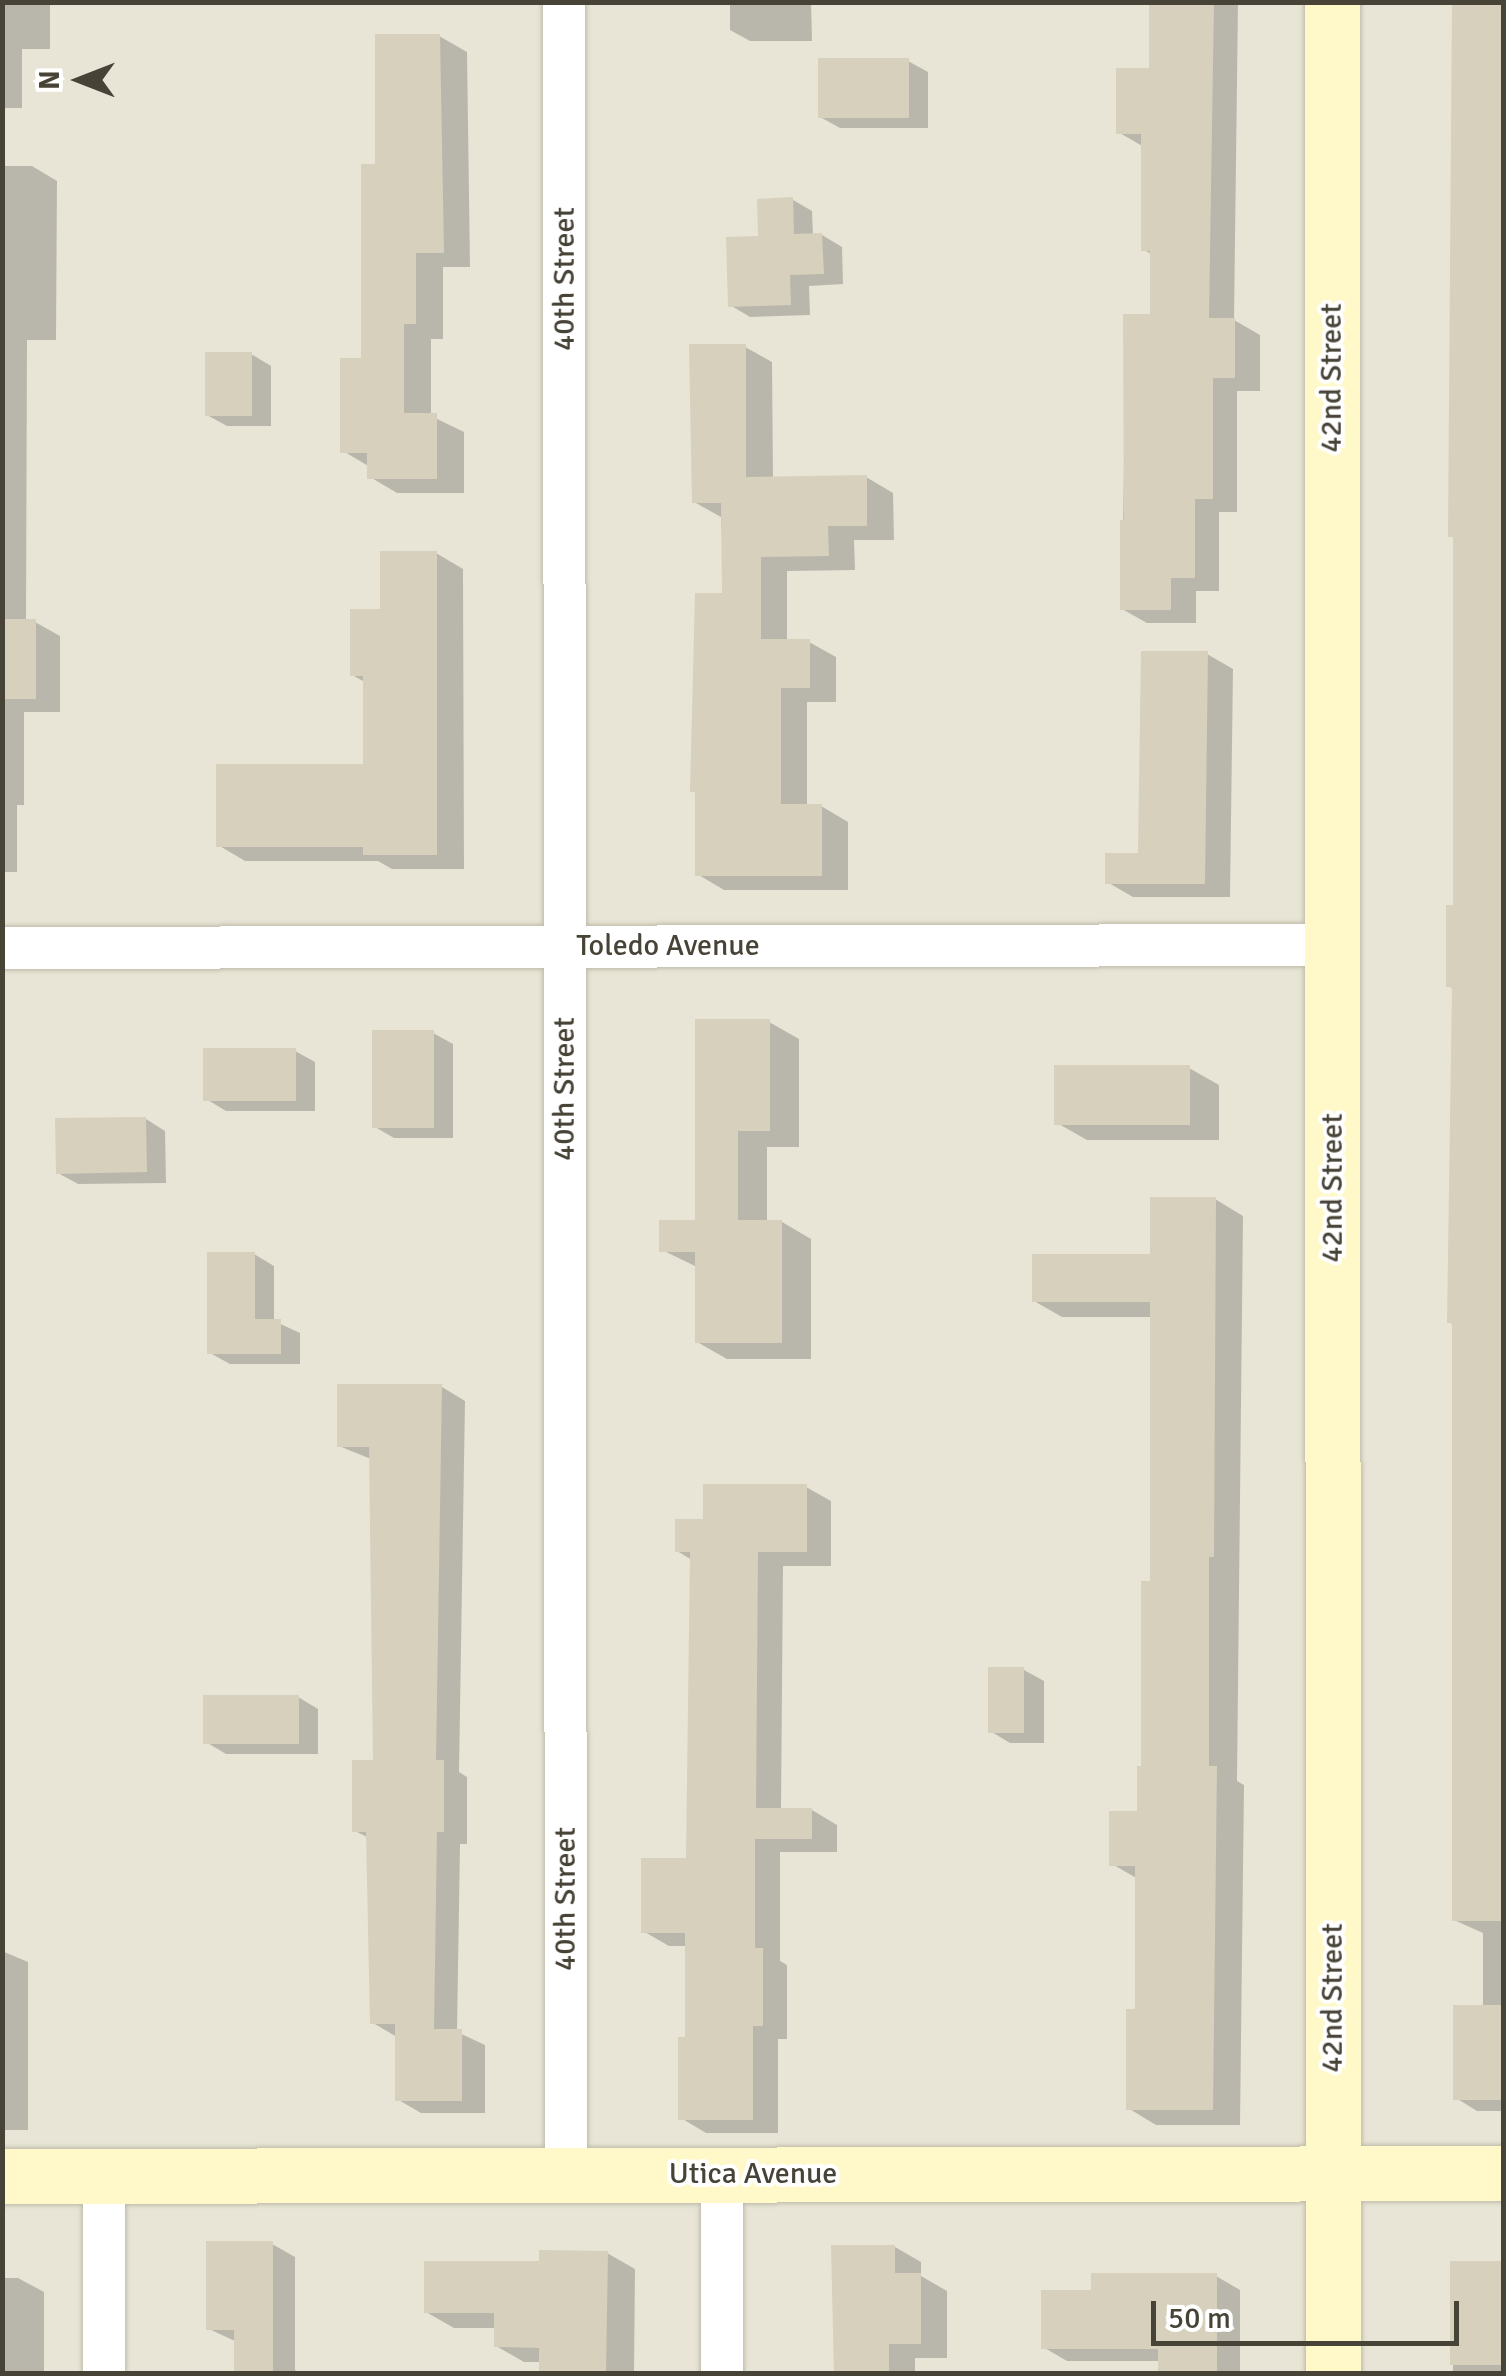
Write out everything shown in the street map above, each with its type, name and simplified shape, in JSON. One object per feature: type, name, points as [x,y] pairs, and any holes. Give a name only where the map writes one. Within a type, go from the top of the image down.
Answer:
[{"type":"street","name":"40th Street","points":[[564,2],[566,2175]]},
{"type":"street","name":"42nd Street","points":[[1332,2],[1334,2374]]},
{"type":"street","name":"Toledo Avenue","points":[[2,948],[1332,945]]},
{"type":"street","points":[[722,2174],[722,2374]]},
{"type":"street","name":"Utica Avenue","points":[[2,2176],[1504,2174]]},
{"type":"street","points":[[104,2176],[104,2374]]},
{"type":"shaded area","points":[[3,3],[1503,3],[1503,2373],[3,2373]]},
{"type":"building","points":[[1149,2],[1214,2],[1209,318],[1235,318],[1235,378],[1213,378],[1213,499],[1195,499],[1195,578],[1171,578],[1171,610],[1120,610],[1120,520],[1124,520],[1123,314],[1150,314],[1150,251],[1141,251],[1141,134],[1116,134],[1116,68],[1149,68]]},
{"type":"building","points":[[1452,2],[1504,2],[1504,1921],[1452,1921],[1452,1323],[1447,1323],[1452,987],[1446,987],[1446,905],[1453,905],[1453,537],[1448,537]]},
{"type":"building","points":[[375,34],[440,34],[444,253],[416,253],[416,324],[404,324],[404,413],[437,413],[437,479],[367,479],[367,453],[340,453],[340,358],[361,358],[361,164],[375,164]]},
{"type":"building","points":[[818,58],[909,58],[909,118],[818,118]]},
{"type":"building","points":[[793,197],[794,234],[822,233],[824,274],[790,275],[791,305],[728,307],[726,237],[758,236],[757,199]]},
{"type":"building","points":[[689,344],[746,344],[746,477],[867,475],[867,526],[828,526],[829,556],[761,557],[761,639],[810,639],[810,688],[781,688],[781,804],[822,804],[822,876],[695,876],[695,792],[690,792],[695,593],[722,593],[721,503],[692,503]]},
{"type":"building","points":[[205,352],[252,352],[252,416],[205,416]]},
{"type":"building","points":[[380,551],[437,551],[437,855],[363,855],[363,847],[216,847],[216,764],[363,764],[363,676],[350,676],[350,609],[380,609]]},
{"type":"building","points":[[2,619],[36,619],[36,699],[2,699]]},
{"type":"building","points":[[1141,651],[1208,651],[1205,884],[1105,884],[1105,853],[1138,853]]},
{"type":"building","points":[[695,1019],[770,1019],[770,1131],[738,1131],[738,1220],[782,1220],[782,1343],[695,1343],[695,1252],[659,1252],[659,1220],[695,1220]]},
{"type":"building","points":[[372,1030],[434,1030],[434,1128],[372,1128]]},
{"type":"building","points":[[203,1048],[296,1048],[296,1101],[203,1101]]},
{"type":"building","points":[[1054,1065],[1190,1065],[1190,1125],[1054,1125]]},
{"type":"building","points":[[146,1117],[147,1172],[56,1174],[55,1118]]},
{"type":"building","points":[[1150,1197],[1216,1197],[1214,1557],[1209,1557],[1209,1766],[1217,1766],[1213,2110],[1126,2110],[1126,2009],[1135,2009],[1135,1866],[1109,1866],[1109,1811],[1137,1811],[1137,1766],[1141,1766],[1141,1581],[1150,1581],[1150,1302],[1032,1302],[1032,1254],[1150,1254]]},
{"type":"building","points":[[207,1252],[255,1252],[255,1319],[281,1319],[281,1354],[207,1354]]},
{"type":"building","points":[[337,1384],[442,1384],[436,1760],[444,1760],[444,1832],[437,1832],[434,2029],[462,2029],[462,2101],[395,2101],[395,2024],[370,2024],[366,1832],[352,1832],[352,1760],[373,1760],[369,1447],[337,1447]]},
{"type":"building","points":[[703,1484],[807,1484],[807,1552],[758,1552],[756,1808],[812,1808],[812,1839],[755,1839],[755,1948],[763,1948],[763,2026],[753,2026],[753,2120],[678,2120],[678,2037],[685,2037],[685,1933],[641,1933],[641,1858],[686,1858],[690,1552],[675,1552],[675,1519],[703,1519]]},
{"type":"building","points":[[988,1667],[1024,1667],[1024,1733],[988,1733]]},
{"type":"building","points":[[203,1695],[299,1695],[299,1744],[203,1744]]},
{"type":"building","points":[[1453,2005],[1504,2005],[1504,2100],[1453,2100]]},
{"type":"building","points":[[206,2241],[273,2241],[273,2374],[234,2374],[234,2330],[206,2330]]},
{"type":"building","points":[[831,2245],[895,2245],[895,2273],[921,2273],[921,2344],[889,2344],[889,2374],[834,2374]]},
{"type":"building","points":[[539,2250],[608,2251],[606,2374],[539,2374],[539,2348],[494,2347],[494,2313],[424,2313],[424,2261],[539,2261]]},
{"type":"building","points":[[1450,2261],[1504,2261],[1504,2365],[1450,2365]]},
{"type":"building","points":[[1091,2273],[1217,2273],[1217,2374],[1158,2374],[1158,2349],[1041,2349],[1041,2290],[1091,2290]]}]
